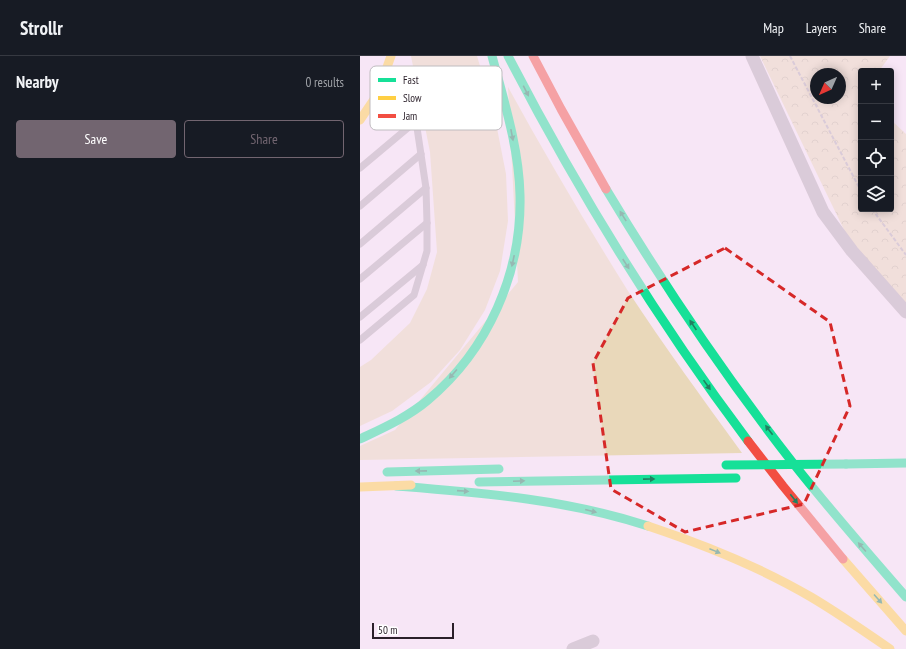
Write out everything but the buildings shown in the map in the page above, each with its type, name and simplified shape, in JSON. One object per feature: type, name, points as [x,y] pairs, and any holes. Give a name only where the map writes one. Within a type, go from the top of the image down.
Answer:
[{"type":"main road","points":[[387,66],[391,56]]},
{"type":"main road","points":[[492,56],[495,66]]},
{"type":"main road","points":[[508,56],[577,184],[622,258],[663,321],[744,436],[814,524],[906,631]]},
{"type":"main road","points":[[533,56],[578,140],[618,209],[709,348],[793,462],[844,525],[906,597]]},
{"type":"main road","points":[[360,439],[383,429],[406,415],[427,400],[447,382],[482,338],[506,289],[514,259],[518,230],[520,195],[518,166],[502,95]]},
{"type":"main road","points":[[360,120],[370,105]]},
{"type":"main road","points":[[793,462],[858,527]]},
{"type":"main road","points":[[722,465],[906,463]]},
{"type":"main road","points":[[376,472],[508,469]]},
{"type":"main road","points":[[768,477],[815,476]]},
{"type":"main road","points":[[360,487],[469,482],[740,478]]},
{"type":"main road","points":[[396,486],[476,492],[540,500],[640,524],[721,553],[773,577],[845,618],[890,649]]},
{"type":"street","points":[[752,56],[823,212],[852,251],[906,312]]},
{"type":"street","points":[[573,649],[593,641]]},
{"type":"lane","points":[[360,168],[405,130]]},
{"type":"lane","points":[[360,340],[414,295],[423,265],[426,251],[426,188],[417,130]]},
{"type":"lane","points":[[360,206],[421,154]]},
{"type":"lane","points":[[360,244],[426,188]]},
{"type":"lane","points":[[360,279],[427,223]]},
{"type":"lane","points":[[360,317],[423,265]]},
{"type":"path","points":[[790,56],[858,184]]},
{"type":"path","points":[[874,212],[906,255]]},
{"type":"highlighted area","points":[[725,248],[830,322],[850,406],[804,504],[685,532],[611,489],[593,363],[628,298]]},
{"type":"green space","points":[[411,56],[477,56],[480,66],[413,66]]},
{"type":"green space","points":[[760,56],[890,56],[881,68],[858,68],[858,212],[894,212],[894,123],[906,134],[906,303],[848,238]]},
{"type":"green space","points":[[508,87],[566,190],[628,291],[742,453],[360,460],[360,446],[395,430],[518,282]]},
{"type":"green space","points":[[426,130],[497,130],[506,174],[508,221],[500,271],[485,310],[460,350],[431,382],[392,411],[360,426],[360,367],[371,360],[410,323],[427,289],[437,252],[430,152]]},
{"type":"traffic: fast","points":[[492,56],[495,66]]},
{"type":"traffic: fast","points":[[508,56],[562,156],[620,254],[682,349],[748,441]]},
{"type":"traffic: fast","points":[[360,439],[412,412],[428,400],[449,380],[468,358],[484,334],[497,308],[508,281],[515,253],[519,224],[520,195],[514,142],[502,92]]},
{"type":"traffic: fast","points":[[606,189],[672,295],[743,397],[807,480],[906,597]]},
{"type":"traffic: fast","points":[[846,464],[906,463]]},
{"type":"traffic: fast","points":[[726,465],[846,464]]},
{"type":"traffic: fast","points":[[387,472],[499,469]]},
{"type":"traffic: fast","points":[[479,482],[736,478]]},
{"type":"traffic: fast","points":[[396,486],[524,498],[586,509],[648,526]]},
{"type":"traffic: slow","points":[[387,66],[391,56]]},
{"type":"traffic: slow","points":[[360,120],[370,105]]},
{"type":"traffic: slow","points":[[360,487],[411,485]]},
{"type":"traffic: slow","points":[[648,526],[752,566],[792,586],[851,622],[890,649]]},
{"type":"traffic: slow","points":[[843,559],[906,631]]},
{"type":"traffic: jam","points":[[533,56],[606,189]]},
{"type":"traffic: jam","points":[[748,441],[843,559]]}]
